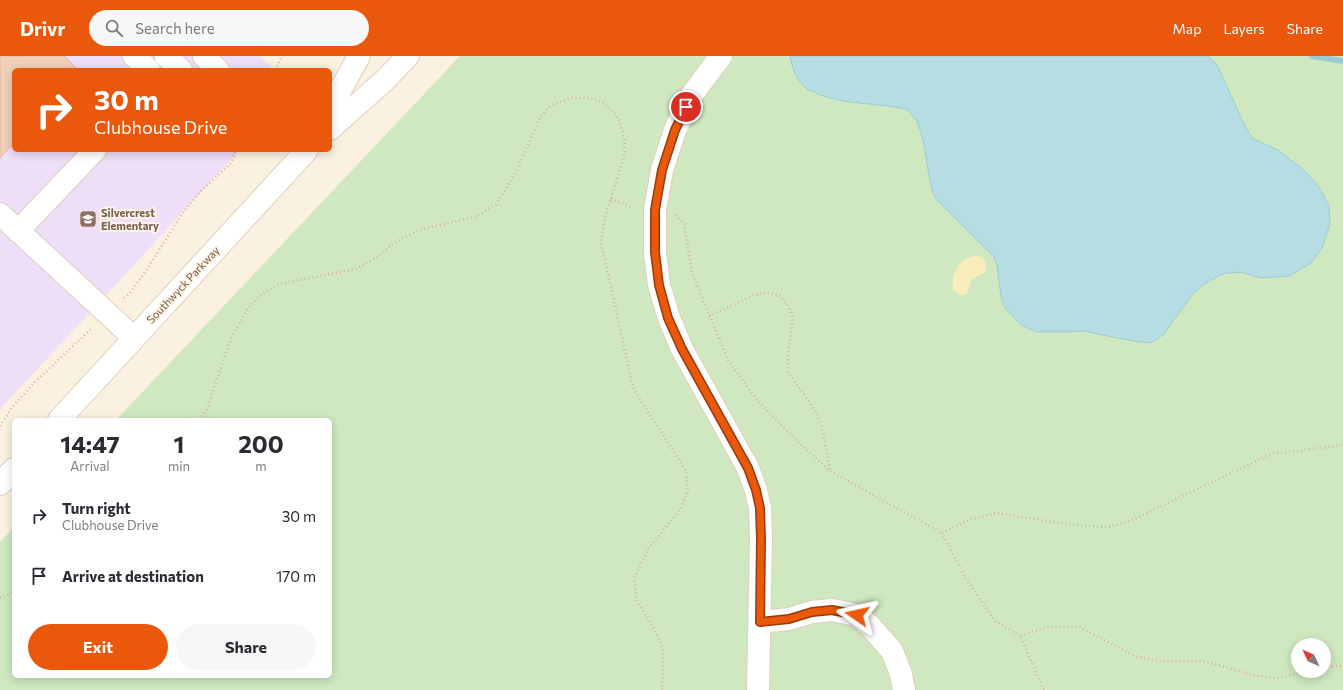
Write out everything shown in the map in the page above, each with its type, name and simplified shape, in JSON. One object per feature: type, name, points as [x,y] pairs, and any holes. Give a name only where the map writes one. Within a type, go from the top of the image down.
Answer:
[{"type":"street","points":[[134,56],[147,68]]},
{"type":"street","points":[[166,56],[179,68]]},
{"type":"street","points":[[204,56],[216,68]]},
{"type":"street","points":[[332,105],[359,56]]},
{"type":"street","points":[[332,127],[385,80],[408,56]]},
{"type":"street","points":[[721,56],[691,96],[675,130],[662,170],[655,210],[655,252],[659,285],[668,318],[682,349],[748,468],[756,490],[760,508],[761,539],[758,690]]},
{"type":"street","points":[[93,152],[6,223],[134,338]]},
{"type":"street","name":"Southwyck Parkway","points":[[61,418],[305,152]]},
{"type":"street","points":[[0,484],[12,471]]},
{"type":"street","points":[[760,622],[789,619],[812,612],[832,610],[857,615],[870,626],[892,651],[901,674],[904,690]]},
{"type":"path","points":[[276,68],[282,56]]},
{"type":"path","points":[[201,418],[207,409],[231,338],[249,307],[262,294],[279,284],[356,269],[375,258],[397,241],[420,230],[477,216],[496,204],[517,169],[541,116],[552,105],[572,98],[590,98],[601,102],[611,109],[619,119],[625,141],[624,157],[605,218],[601,242],[633,388],[686,471],[688,490],[680,510],[649,548],[634,578],[637,601],[655,630],[663,650],[662,690]]},
{"type":"path","points":[[0,426],[14,405],[35,382],[129,294],[144,274],[182,214],[201,191],[231,163],[235,152]]},
{"type":"path","points":[[611,199],[636,210]]},
{"type":"path","points":[[675,214],[684,224],[692,273],[728,360],[758,400],[797,441],[830,471],[942,533],[966,579],[995,621],[1020,636],[1044,690]]},
{"type":"path","points":[[709,316],[752,296],[766,292],[780,296],[790,307],[792,318],[788,353],[788,372],[816,412],[822,426],[830,471]]},
{"type":"path","points":[[942,533],[971,519],[998,513],[1071,525],[1110,527],[1134,519],[1272,454],[1343,444]]},
{"type":"path","points":[[0,598],[12,594]]},
{"type":"path","points":[[1020,636],[1048,626],[1080,627],[1135,656],[1158,661],[1203,661],[1257,676],[1279,678],[1291,675]]},
{"type":"path","points":[[1331,667],[1343,666]]},
{"type":"shaded area","name":"Silvercrest Elementary","points":[[0,56],[260,56],[273,68],[12,68],[12,152],[237,152],[0,409]]},
{"type":"green space","points":[[460,56],[1343,56],[1343,690],[0,690],[0,542],[12,529],[12,678],[332,678],[332,418],[118,418]]},
{"type":"sand","points":[[970,257],[982,257],[986,262],[986,271],[972,279],[964,295],[958,294],[953,289],[953,277],[957,267]]},
{"type":"water","points":[[790,56],[1208,56],[1217,65],[1252,138],[1278,150],[1305,171],[1319,187],[1329,206],[1330,224],[1322,248],[1311,263],[1289,276],[1261,278],[1240,272],[1222,274],[1203,285],[1192,295],[1164,334],[1151,343],[1083,331],[1036,332],[1021,325],[1005,308],[1001,297],[997,265],[994,257],[935,198],[920,130],[917,122],[907,109],[851,102],[829,98],[818,94],[807,89],[798,79],[793,69]]},
{"type":"building","points":[[0,56],[64,56],[76,68],[12,68],[12,144],[0,158]]},
{"type":"waterway","points":[[1312,56],[1343,61]]},
{"type":"place","name":"Silvercrest Elementary","points":[[88,219]]},
{"type":"route","points":[[686,107],[675,130],[662,170],[655,210],[655,252],[659,285],[668,318],[682,349],[748,468],[756,490],[760,508],[761,539],[760,622],[789,619],[812,612],[832,610],[857,615]]}]
